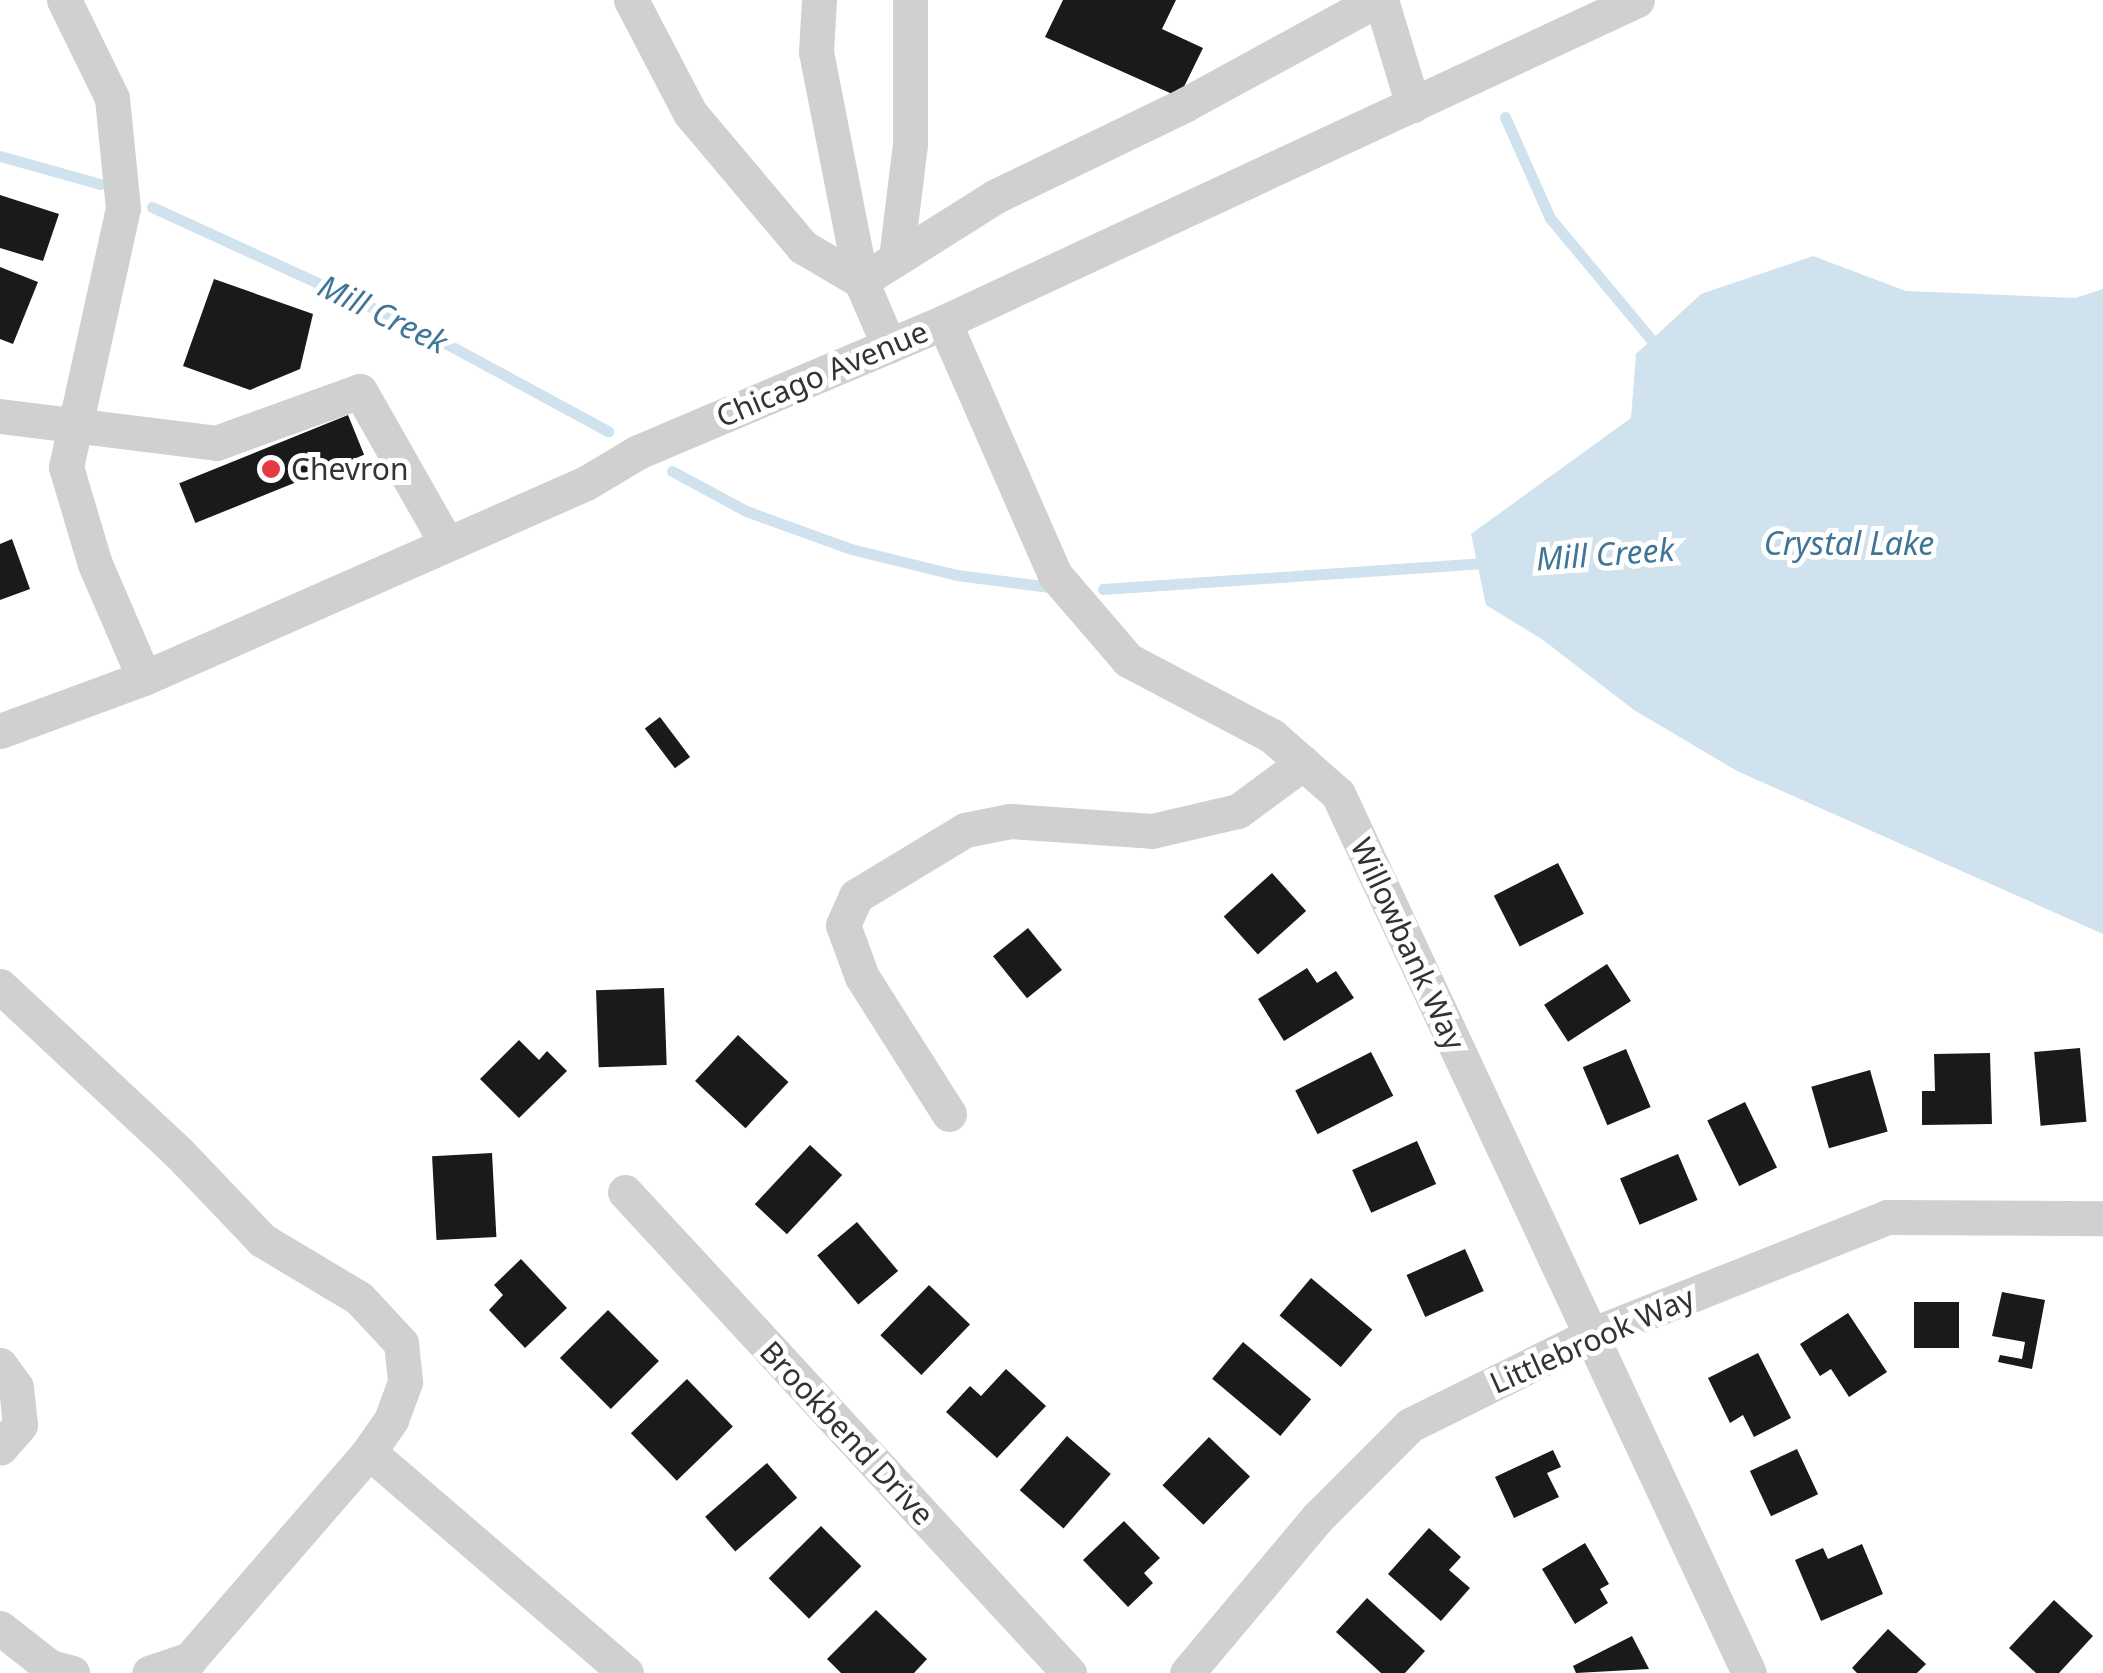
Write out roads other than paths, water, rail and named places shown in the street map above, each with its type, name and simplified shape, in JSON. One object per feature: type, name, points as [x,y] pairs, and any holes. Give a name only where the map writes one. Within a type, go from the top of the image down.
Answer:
[{"type":"street","points":[[64,0],[112,98],[123,208],[66,466],[96,564],[144,678]]},
{"type":"street","points":[[632,0],[690,113],[802,248],[861,280]]},
{"type":"street","points":[[819,0],[816,52],[861,280],[890,346]]},
{"type":"street","points":[[896,258],[910,144],[910,0]]},
{"type":"street","points":[[861,280],[996,196],[1379,0],[1413,105]]},
{"type":"street","name":"Chicago Avenue","points":[[0,730],[144,678],[586,483],[638,452],[944,322],[1637,0]]},
{"type":"street","name":"Willowbank Way","points":[[944,322],[1056,575],[1128,660],[1272,736],[1338,794],[1748,1673]]},
{"type":"street","points":[[0,416],[76,421],[216,443],[360,391],[447,544]]},
{"type":"street","points":[[949,1114],[862,977],[844,924],[856,896],[965,830],[1010,821],[1152,831],[1238,812],[1303,763]]},
{"type":"street","points":[[0,986],[180,1153],[262,1240],[360,1298],[402,1343],[405,1382],[391,1420],[369,1452],[198,1666],[149,1673]]},
{"type":"street","name":"Brookbend Drive","points":[[625,1192],[1069,1673]]},
{"type":"street","name":"Littlebrook Way","points":[[1187,1673],[1318,1518],[1410,1425],[1591,1335],[1886,1218],[2103,1218]]},
{"type":"street","points":[[0,1365],[16,1386],[20,1425],[0,1448]]},
{"type":"street","points":[[369,1452],[626,1673]]},
{"type":"street","points":[[0,1628],[50,1667],[72,1673]]},
{"type":"water","name":"Crystal Lake","points":[[1813,256],[1906,291],[2075,298],[2103,289],[2103,934],[1737,771],[1634,710],[1543,640],[1486,605],[1471,534],[1631,418],[1636,354],[1701,294]]},
{"type":"waterway","points":[[1505,117],[1550,218],[1659,349]]},
{"type":"waterway","name":"Mill Creek","points":[[0,156],[100,184]]},
{"type":"waterway","name":"Mill Creek","points":[[152,207],[421,330],[608,431]]},
{"type":"waterway","name":"Mill Creek","points":[[672,471],[746,511],[851,549],[957,575],[1057,588]]},
{"type":"waterway","name":"Mill Creek","points":[[1103,589],[1488,563]]},
{"type":"place","name":"Chevron","points":[[271,469]]}]
